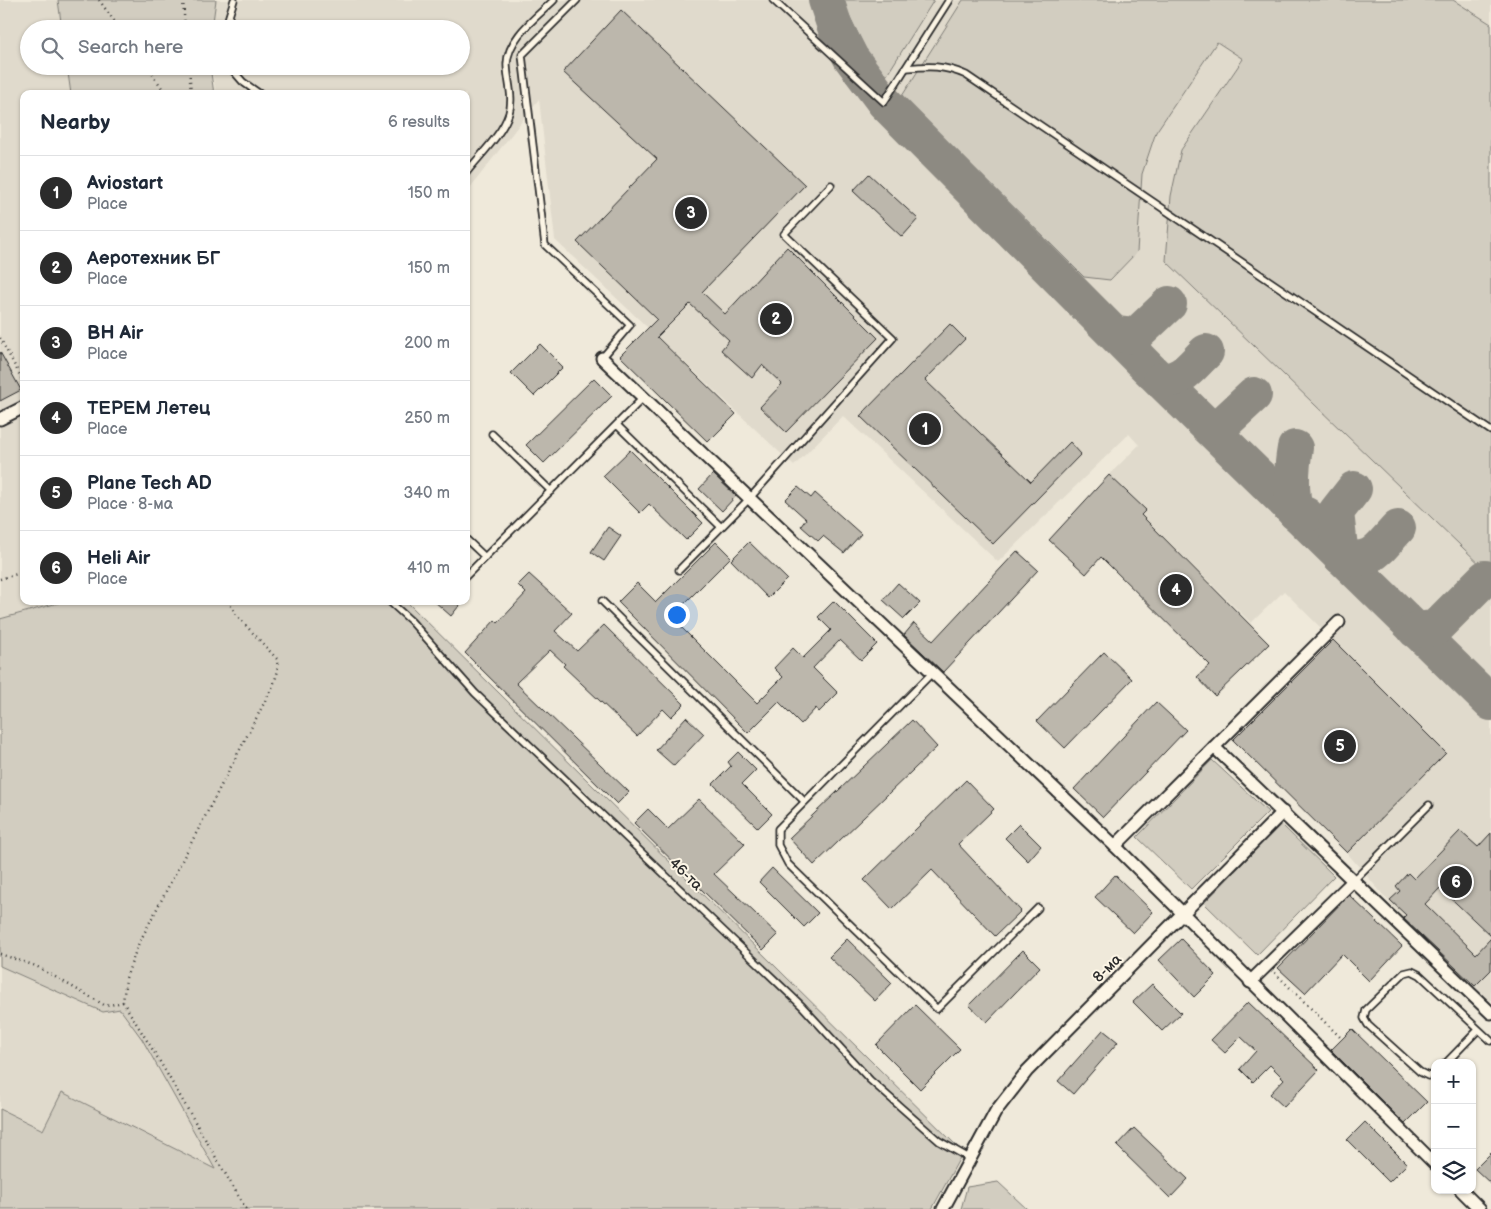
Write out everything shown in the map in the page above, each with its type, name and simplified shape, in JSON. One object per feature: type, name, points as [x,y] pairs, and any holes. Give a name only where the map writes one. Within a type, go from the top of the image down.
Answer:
[{"type":"street","points":[[602,358],[1115,846],[1431,1160]]},
{"type":"street","points":[[0,419],[20,409]]},
{"type":"street","points":[[1115,846],[1339,622]]},
{"type":"street","points":[[1214,747],[1491,1013]]},
{"type":"street","name":"8-ма","points":[[943,1209],[996,1111],[1027,1071],[1283,812]]},
{"type":"street","points":[[1250,982],[1354,880]]},
{"type":"street","name":"8-ма","points":[[952,1209],[969,1158]]},
{"type":"street","points":[[1465,1194],[1480,1209]]},
{"type":"lane","points":[[228,20],[234,0]]},
{"type":"lane","points":[[470,168],[504,125],[509,114],[511,100],[507,63],[510,48],[521,33],[554,0]]},
{"type":"lane","points":[[577,0],[522,55],[545,245],[630,325],[602,358]]},
{"type":"lane","points":[[773,0],[884,102],[949,0]]},
{"type":"lane","points":[[906,68],[935,65],[950,68],[966,75],[1491,431]]},
{"type":"lane","points":[[237,75],[254,90]]},
{"type":"lane","points":[[678,570],[749,499],[893,338],[784,234],[831,185]]},
{"type":"lane","points":[[470,572],[643,398]]},
{"type":"lane","points":[[617,424],[721,527]]},
{"type":"lane","points":[[492,434],[551,491]]},
{"type":"lane","points":[[470,543],[485,558]]},
{"type":"lane","points":[[602,601],[804,801]]},
{"type":"lane","name":"46-та","points":[[393,605],[411,621],[475,693],[802,1006],[870,1080],[940,1141],[969,1158]]},
{"type":"lane","points":[[932,673],[778,829],[778,845],[788,864],[937,1008],[1038,908]]},
{"type":"lane","points":[[1354,880],[1430,804]]},
{"type":"lane","points":[[1431,1075],[1428,1076],[1420,1072],[1368,1025],[1364,1018],[1366,1010],[1404,972],[1412,971],[1420,975],[1491,1041]]},
{"type":"lane","points":[[1450,1059],[1478,1030]]},
{"type":"path","points":[[99,0],[113,20]]},
{"type":"path","points":[[182,0],[184,20]]},
{"type":"path","points":[[153,75],[163,90]]},
{"type":"path","points":[[190,75],[191,90]]},
{"type":"path","points":[[0,338],[20,376]]},
{"type":"path","points":[[0,579],[20,573]]},
{"type":"path","points":[[231,605],[239,618],[277,659],[278,671],[273,686],[138,945],[126,978],[123,1002],[246,1209]]},
{"type":"path","points":[[0,954],[36,966],[106,1006],[123,1002]]},
{"type":"path","points":[[1267,965],[1342,1039]]},
{"type":"shaded area","points":[[0,0],[58,0],[61,20],[20,20],[20,75],[68,75],[70,90],[20,90],[20,605],[51,605],[0,619]]},
{"type":"shaded area","points":[[58,0],[216,0],[213,20],[61,20]]},
{"type":"shaded area","points":[[216,0],[1491,0],[1491,1002],[1403,918],[1347,853],[1446,753],[1284,591],[1251,623],[1141,515],[1146,509],[1109,475],[1139,445],[1129,434],[998,562],[843,416],[794,466],[555,240],[539,99],[470,188],[470,90],[215,90],[213,75],[470,75],[470,20],[213,20]]},
{"type":"shaded area","points":[[842,0],[934,0],[885,78],[871,61]]},
{"type":"shaded area","points":[[963,0],[1453,0],[1491,24],[1491,575],[1166,261],[1171,196],[1181,150],[1243,59],[1217,42],[1156,132],[1142,174],[1137,252],[1110,280],[1084,277],[902,96]]},
{"type":"shaded area","points":[[68,75],[211,75],[213,90],[70,90]]},
{"type":"shaded area","points":[[51,605],[410,605],[963,1152],[932,1209],[0,1209],[0,1109],[43,1130],[62,1092],[215,1169],[142,1039],[120,1009],[103,1012],[0,966],[0,619]]},
{"type":"shaded area","points":[[1212,760],[1268,812],[1191,889],[1137,837]]},
{"type":"shaded area","points":[[1281,824],[1334,876],[1257,955],[1204,903]]},
{"type":"shaded area","points":[[0,966],[103,1012],[120,1009],[156,1055],[216,1170],[63,1092],[43,1130],[0,1109]]},
{"type":"shaded area","points":[[998,1182],[1027,1209],[961,1209],[967,1187]]},
{"type":"building","points":[[621,10],[805,185],[702,292],[725,314],[787,247],[878,338],[786,432],[760,407],[782,384],[762,365],[752,378],[721,350],[729,340],[690,304],[657,337],[736,414],[708,442],[620,356],[657,319],[577,242],[657,159],[563,72]]},
{"type":"building","points":[[869,174],[918,219],[902,237],[853,191]]},
{"type":"building","points":[[950,324],[965,339],[925,380],[1031,482],[1070,442],[1081,454],[993,544],[860,416]]},
{"type":"building","points":[[540,344],[563,367],[534,396],[511,373]]},
{"type":"building","points":[[0,352],[20,391],[0,401]]},
{"type":"building","points":[[594,378],[612,396],[544,463],[526,445]]},
{"type":"building","points":[[630,450],[703,523],[686,540],[649,504],[640,513],[603,476]]},
{"type":"building","points":[[713,474],[736,496],[722,511],[699,489]]},
{"type":"building","points":[[1109,475],[1146,510],[1141,515],[1269,644],[1215,696],[1197,677],[1210,665],[1101,557],[1086,574],[1049,540]]},
{"type":"building","points":[[798,487],[811,498],[815,493],[861,534],[844,553],[823,536],[818,541],[801,526],[806,519],[785,500]]},
{"type":"building","points":[[608,527],[621,536],[604,561],[591,552]]},
{"type":"building","points":[[716,542],[731,557],[671,617],[757,703],[783,677],[774,668],[793,648],[803,658],[831,630],[818,617],[834,601],[877,644],[861,660],[840,640],[813,668],[838,693],[819,712],[816,708],[801,724],[779,702],[748,733],[618,602],[637,583],[656,602]]},
{"type":"building","points":[[749,542],[787,579],[768,598],[731,560]]},
{"type":"building","points":[[1017,551],[1038,570],[943,672],[904,635],[914,623],[933,641]]},
{"type":"building","points":[[529,574],[572,613],[555,631],[577,651],[604,625],[684,704],[671,717],[663,709],[637,736],[563,666],[565,664],[550,650],[516,683],[629,792],[617,804],[465,653],[495,620],[498,623],[526,593],[518,585]]},
{"type":"building","points":[[898,583],[920,603],[904,619],[883,600]]},
{"type":"building","points":[[439,605],[460,605],[451,616]]},
{"type":"building","points":[[1333,640],[1446,753],[1347,853],[1233,740]]},
{"type":"building","points":[[1104,652],[1132,679],[1065,748],[1037,721]]},
{"type":"building","points":[[1156,702],[1186,730],[1103,817],[1074,789]]},
{"type":"building","points":[[686,717],[704,734],[674,766],[656,750]]},
{"type":"building","points":[[912,720],[937,747],[814,865],[789,838]]},
{"type":"building","points":[[738,752],[756,770],[742,784],[772,814],[758,828],[713,784],[731,766],[728,762]]},
{"type":"building","points":[[966,780],[994,809],[958,844],[1021,911],[995,936],[932,870],[892,909],[864,880]]},
{"type":"building","points":[[699,799],[745,844],[714,874],[778,935],[763,950],[634,823],[648,809],[668,829]]},
{"type":"building","points":[[1019,824],[1041,846],[1028,861],[1005,838]]},
{"type":"building","points":[[1460,831],[1478,847],[1491,833],[1491,936],[1440,888],[1425,904],[1476,954],[1491,938],[1491,970],[1475,986],[1403,918],[1406,915],[1390,900],[1400,891],[1396,886],[1408,873],[1414,879]]},
{"type":"building","points":[[772,868],[818,913],[804,927],[759,882]]},
{"type":"building","points":[[1115,875],[1153,912],[1133,933],[1095,897]]},
{"type":"building","points":[[1349,895],[1402,946],[1369,981],[1342,954],[1305,993],[1278,968]]},
{"type":"building","points":[[847,939],[892,983],[875,1001],[829,957]]},
{"type":"building","points":[[1181,939],[1216,975],[1194,997],[1159,960]]},
{"type":"building","points":[[1023,950],[1040,967],[987,1022],[969,1005]]},
{"type":"building","points":[[1152,984],[1181,1013],[1162,1031],[1133,1002]]},
{"type":"building","points":[[1248,1002],[1319,1070],[1284,1107],[1270,1094],[1284,1079],[1270,1065],[1253,1082],[1240,1069],[1256,1051],[1241,1037],[1225,1053],[1211,1040]]},
{"type":"building","points":[[915,1005],[960,1049],[920,1089],[876,1045]]},
{"type":"building","points":[[1352,1029],[1427,1102],[1405,1124],[1331,1050]]},
{"type":"building","points":[[1103,1030],[1118,1042],[1073,1094],[1058,1081]]},
{"type":"building","points":[[1365,1122],[1407,1164],[1389,1182],[1347,1140]]},
{"type":"building","points":[[1134,1128],[1188,1179],[1170,1198],[1117,1146]]},
{"type":"building","points":[[1491,1153],[1491,1184],[1476,1170]]},
{"type":"taxiway","points":[[826,0],[835,27],[851,58],[884,102],[1147,367],[1491,703]]},
{"type":"taxiway","points":[[1115,334],[1135,336],[1169,304]]},
{"type":"taxiway","points":[[1161,380],[1175,378],[1186,372],[1206,352]]},
{"type":"taxiway","points":[[1208,426],[1221,425],[1254,395]]},
{"type":"taxiway","points":[[1295,448],[1292,473],[1293,497],[1296,513],[1306,515]]},
{"type":"taxiway","points":[[1354,489],[1336,512],[1341,557],[1361,558],[1374,553],[1398,528]]},
{"type":"taxiway","points":[[1415,630],[1435,628],[1485,578]]},
{"type":"place","name":"BH Air","points":[[691,213]]},
{"type":"place","name":"Аеротехник БГ","points":[[776,319]]},
{"type":"place","name":"Aviostart","points":[[925,429]]},
{"type":"place","name":"ТЕРЕМ Летец","points":[[1176,590]]},
{"type":"place","name":"Plane Tech AD","points":[[1340,746]]},
{"type":"place","name":"Heli Air","points":[[1456,882]]}]
